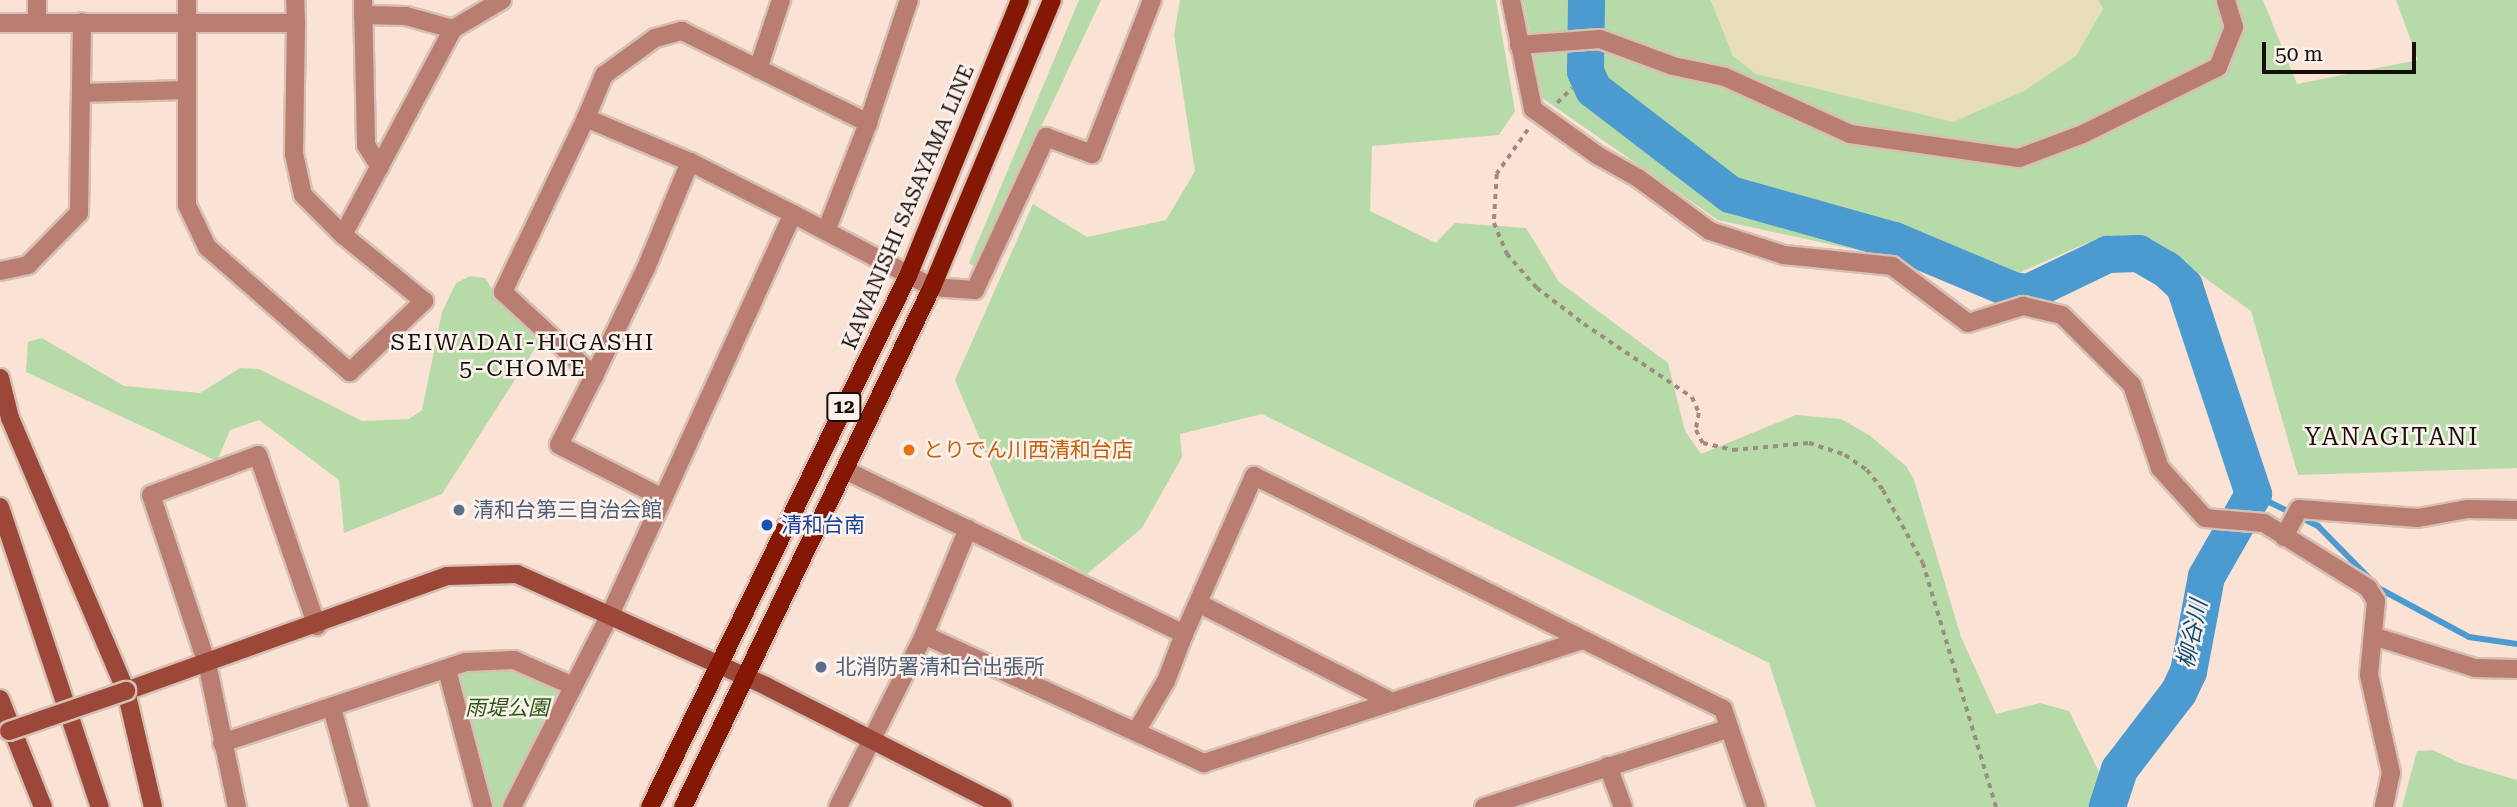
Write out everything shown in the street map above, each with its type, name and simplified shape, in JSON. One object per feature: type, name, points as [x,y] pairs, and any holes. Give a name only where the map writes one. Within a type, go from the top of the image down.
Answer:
[{"type":"main road","name":"KAWANISHI SASAYAMA LINE","points":[[650,807],[908,276],[1020,0]]},
{"type":"main road","name":"12","points":[[682,807],[747,677],[932,287],[1052,0]]},
{"type":"street","points":[[37,0],[37,21]]},
{"type":"street","points":[[187,0],[187,205],[207,247],[350,372],[424,301],[343,235],[303,195],[294,155],[295,0]]},
{"type":"street","points":[[343,235],[453,29],[501,0]]},
{"type":"street","points":[[758,69],[781,0]]},
{"type":"street","points":[[826,231],[868,123],[909,0]]},
{"type":"street","points":[[586,118],[690,162],[932,287],[975,290],[1046,137],[1092,154],[1152,0]]},
{"type":"street","points":[[1511,0],[1525,44],[1533,109],[1710,232],[1784,255],[1892,266],[1968,323],[2023,306],[2062,315],[2132,385],[2160,468],[2205,519],[2264,523],[2287,532],[2368,588],[2376,600],[2370,675],[2390,773],[2384,807]]},
{"type":"street","points":[[1525,44],[1600,39],[1673,66],[1725,77],[1850,134],[2019,158],[2083,134],[2218,67],[2234,27],[2226,0]]},
{"type":"street","points":[[380,167],[366,145],[363,7],[453,29]]},
{"type":"street","points":[[0,271],[28,265],[79,213],[82,22]]},
{"type":"street","points":[[0,23],[296,23]]},
{"type":"street","points":[[594,376],[503,292],[604,75],[655,38],[682,31],[868,123]]},
{"type":"street","points":[[81,93],[187,90]]},
{"type":"street","points":[[663,498],[559,445],[646,268],[690,162]]},
{"type":"street","points":[[512,807],[571,685],[610,615],[793,214]]},
{"type":"street","points":[[0,378],[10,418],[126,691],[153,807]]},
{"type":"street","points":[[237,807],[207,664],[151,495],[258,455],[317,626]]},
{"type":"street","points":[[845,470],[1184,634]]},
{"type":"street","points":[[1138,730],[1166,681],[1254,476],[1723,709],[1756,807]]},
{"type":"street","points":[[0,507],[100,807]]},
{"type":"street","points":[[2287,532],[2299,509],[2418,517],[2468,509],[2517,510]]},
{"type":"street","points":[[838,807],[924,635],[968,529]]},
{"type":"street","points":[[5,732],[317,626],[447,576],[517,575],[747,677],[1003,807]]},
{"type":"street","points":[[1198,603],[1392,702]]},
{"type":"street","points":[[924,635],[1138,730],[1204,763],[1583,640]]},
{"type":"street","points":[[2373,636],[2475,668],[2517,669]]},
{"type":"street","points":[[222,743],[466,663],[514,660],[571,685]]},
{"type":"street","points":[[447,670],[483,807]]},
{"type":"street","points":[[0,699],[5,732],[43,807]]},
{"type":"street","points":[[332,708],[359,807]]},
{"type":"street","points":[[1484,807],[1730,728]]},
{"type":"street","points":[[1608,766],[1623,807]]},
{"type":"path","points":[[1553,106],[1572,88]]},
{"type":"path","points":[[1534,124],[1497,174],[1494,223],[1507,254],[1537,288],[1692,397],[1699,413],[1696,430],[1703,443],[1733,450],[1809,443],[1845,454],[1867,470],[1884,490],[1923,563],[1996,807]]},
{"type":"green space","points":[[1079,0],[1101,0],[975,267],[969,263]]},
{"type":"green space","points":[[1180,0],[1496,0],[1515,111],[1499,135],[1372,146],[1370,211],[1436,243],[1455,223],[1526,228],[1559,282],[1668,363],[1685,431],[1701,454],[1796,415],[1841,419],[1869,435],[1906,466],[1914,480],[1961,637],[1996,714],[2040,703],[2069,711],[2100,774],[2103,794],[2098,807],[1816,807],[1769,663],[1262,414],[1180,434],[1182,457],[1142,528],[1087,574],[1022,539],[955,380],[1033,204],[1087,237],[1166,220],[1195,171],[1174,35]]},
{"type":"green space","points":[[1523,0],[1711,0],[1733,56],[2103,9],[2098,0],[2263,0],[2297,84],[2418,60],[2396,0],[2517,0],[2517,468],[2298,475],[2251,311],[2162,247],[2087,243],[1982,289],[1866,252],[1718,220],[1542,98]]},
{"type":"green space","points":[[470,276],[485,278],[505,308],[539,342],[442,494],[344,533],[339,480],[259,420],[230,430],[217,461],[26,372],[28,342],[42,338],[124,386],[200,393],[240,368],[259,369],[362,421],[409,419],[422,410],[442,312],[456,283]]},
{"type":"green space","name":"雨堤公園","points":[[514,660],[571,685],[512,807],[484,807],[447,670]]},
{"type":"green space","points":[[2433,750],[2460,763],[2517,780],[2517,807],[2402,807],[2417,751]]},
{"type":"sand","points":[[1711,0],[2098,0],[2103,9],[2076,56],[2024,91],[1953,122],[1756,74],[1733,56]]},
{"type":"waterway","name":"柳谷川","points":[[1586,0],[1585,71],[1593,89],[1730,194],[1894,240],[2013,290],[2028,292],[2107,254],[2138,253],[2166,269],[2184,286],[2253,494],[2206,576],[2188,671],[2178,692],[2119,769],[2107,807]]},
{"type":"waterway","points":[[2253,494],[2318,526],[2380,589],[2469,637],[2517,644]]},
{"type":"place","name":"とりでん川西清和台店","points":[[909,450]]},
{"type":"place","name":"清和台第三自治会館","points":[[459,510]]},
{"type":"place","name":"清和台南","points":[[767,525]]},
{"type":"place","name":"北消防署清和台出張所","points":[[821,667]]},
{"type":"district","name":"SEIWADAI-HIGASHI 5-CHOME","points":[[523,356]]},
{"type":"district","name":"YANAGITANI","points":[[2392,438]]}]
